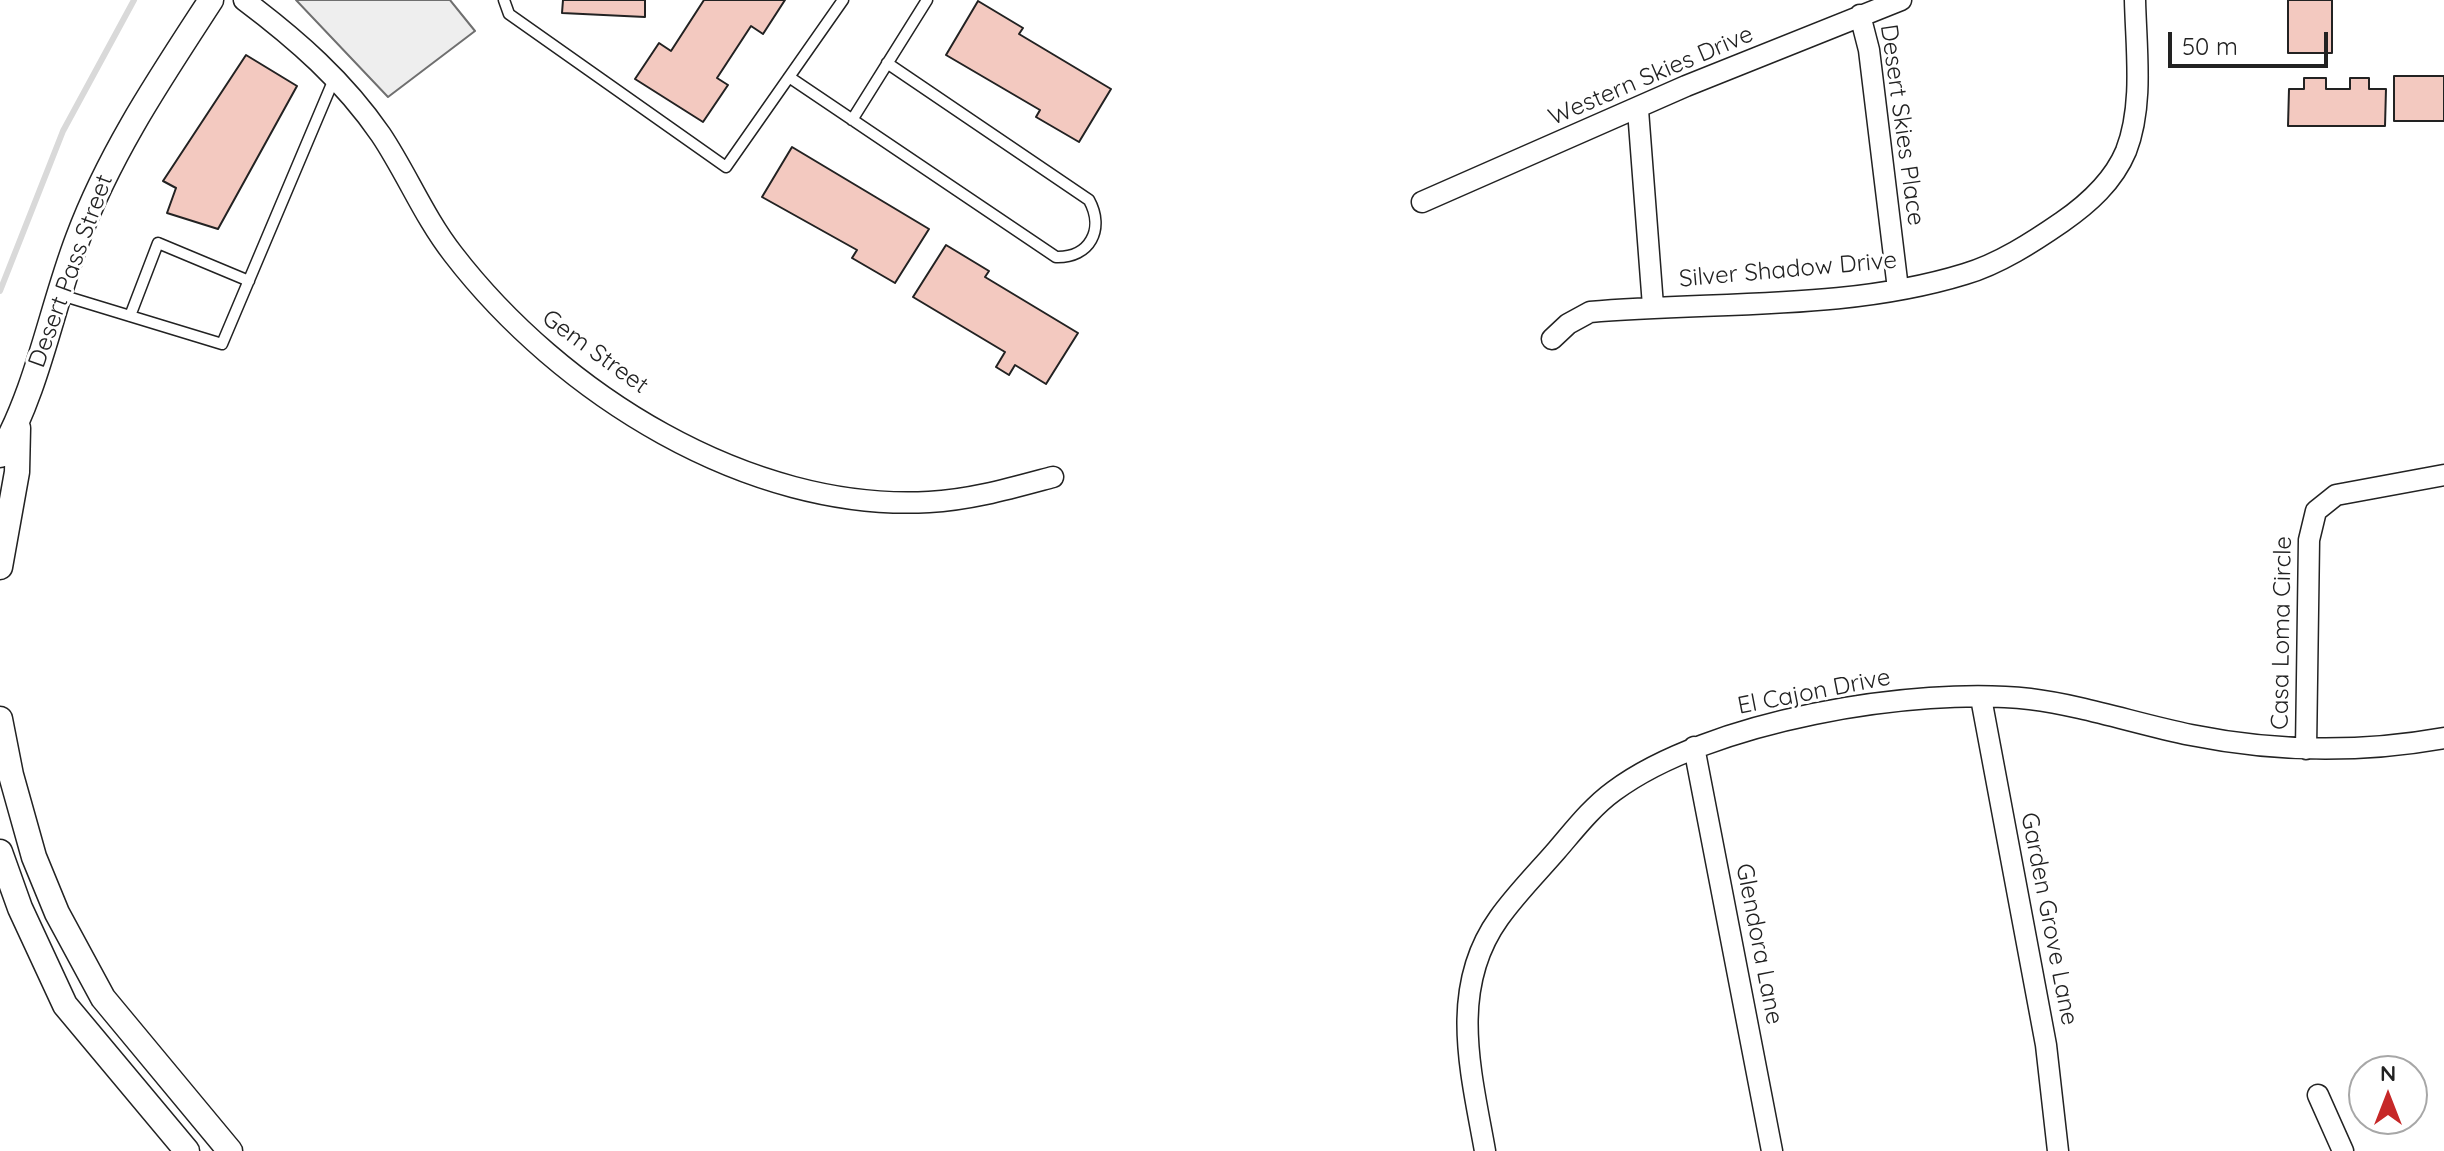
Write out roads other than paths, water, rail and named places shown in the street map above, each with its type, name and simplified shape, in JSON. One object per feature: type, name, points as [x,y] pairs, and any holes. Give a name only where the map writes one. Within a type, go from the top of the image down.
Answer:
[{"type":"street","name":"Desert Pass Street","points":[[0,455],[18,424],[59,294],[105,173],[138,113],[211,0]]},
{"type":"street","name":"Gem Street","points":[[244,0],[281,27],[335,78],[382,137],[451,252],[490,299],[552,357],[667,435],[726,464],[792,488],[846,499],[928,502],[982,495],[1053,477]]},
{"type":"street","name":"Western Skies Drive","points":[[1422,202],[1638,110],[1686,86],[1901,0]]},
{"type":"street","name":"Silver Shadow Drive","points":[[1552,339],[1568,324],[1590,312],[1653,306],[1821,299],[1898,289],[1967,274],[2010,254],[2086,205],[2115,172],[2132,131],[2136,110],[2135,0]]},
{"type":"street","name":"Desert Skies Place","points":[[1860,15],[1869,50],[1898,289]]},
{"type":"street","points":[[1638,110],[1653,306]]},
{"type":"street","name":"Desert Pass Street","points":[[0,567],[17,472],[18,424]]},
{"type":"street","name":"Casa Loma Circle","points":[[2306,749],[2309,540],[2316,511],[2336,495],[2444,475]]},
{"type":"street","name":"El Cajon Drive","points":[[1485,1151],[1466,1034],[1467,1005],[1485,942],[1499,918],[1603,801],[1639,775],[1694,747],[1760,728],[1882,702],[1981,698],[2069,705],[2190,735],[2306,749],[2358,748],[2444,738]]},
{"type":"street","name":"Garden Grove Lane","points":[[1981,698],[2048,1059],[2058,1151]]},
{"type":"street","points":[[0,719],[11,775],[34,857],[57,913],[103,998],[230,1151]]},
{"type":"street","name":"Glendora Lane","points":[[1694,747],[1772,1151]]},
{"type":"street","points":[[0,852],[20,908],[65,1005],[187,1151]]},
{"type":"street","points":[[77,1020],[103,998]]},
{"type":"street","points":[[2318,1095],[2343,1151]]},
{"type":"lane","points":[[504,0],[509,14],[726,167],[843,0]]},
{"type":"lane","points":[[852,120],[927,0]]},
{"type":"lane","points":[[789,77],[1056,257],[1071,258],[1092,241],[1097,227],[1096,213],[1089,200],[887,63]]},
{"type":"lane","points":[[59,294],[222,344],[335,78]]},
{"type":"lane","points":[[130,316],[158,243],[249,281]]},
{"type":"waterway","points":[[0,291],[63,131],[134,0]]}]
